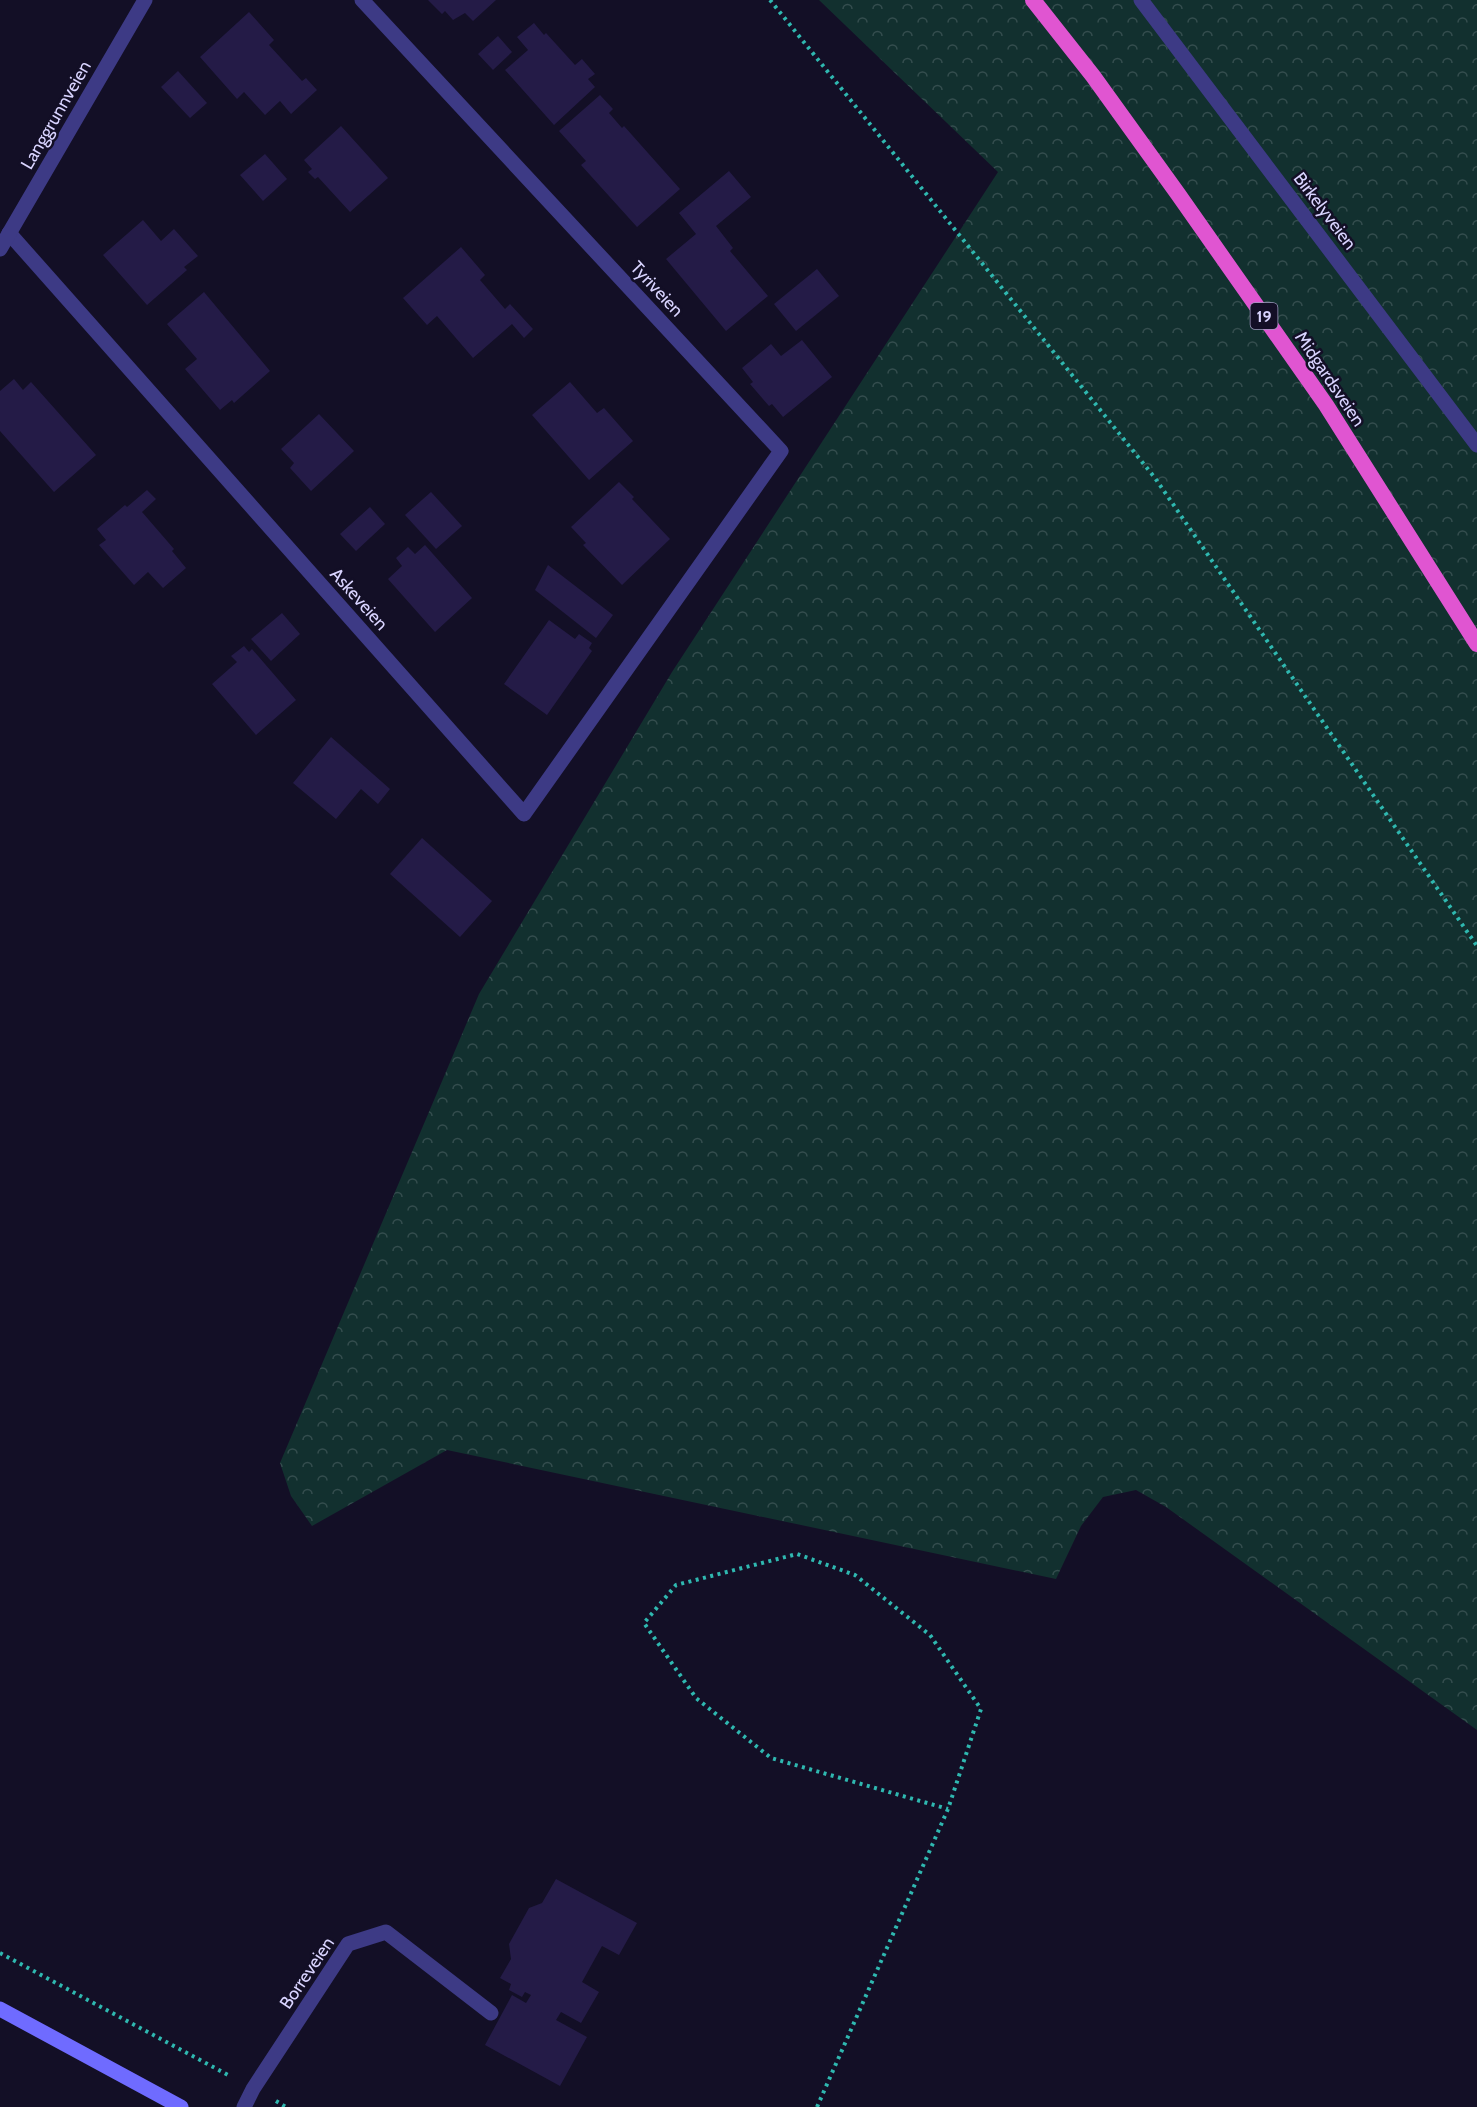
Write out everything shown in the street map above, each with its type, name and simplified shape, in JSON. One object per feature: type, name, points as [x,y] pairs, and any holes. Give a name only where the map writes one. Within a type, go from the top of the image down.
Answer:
[{"type":"highway","name":"Midgardsveien","points":[[1033,0],[1093,76],[1326,405],[1477,644]]},
{"type":"main road","points":[[0,2009],[181,2107]]},
{"type":"street","name":"Langgrunnveien","points":[[0,249],[145,0]]},
{"type":"street","name":"Tyriveien","points":[[362,0],[781,451],[660,622]]},
{"type":"street","name":"Birkelyveien","points":[[1142,0],[1477,445]]},
{"type":"street","name":"Askeveien","points":[[9,233],[524,814],[660,622]]},
{"type":"street","name":"Borreveien","points":[[244,2107],[253,2088],[348,1944],[386,1932],[491,2013]]},
{"type":"path","points":[[770,0],[1155,478],[1477,946]]},
{"type":"path","points":[[817,2107],[948,1809],[981,1709],[930,1635],[855,1575],[797,1554],[676,1585],[644,1623],[696,1698],[771,1758],[948,1809]]},
{"type":"path","points":[[0,1953],[286,2107]]},
{"type":"green space","points":[[819,0],[1477,0],[1477,1730],[1166,1507],[1136,1490],[1103,1497],[1081,1526],[1056,1579],[447,1450],[312,1526],[291,1496],[280,1463],[479,994],[672,672],[998,172]]},
{"type":"building","points":[[428,0],[496,0],[473,21],[465,13],[453,20],[445,11],[442,14]]},
{"type":"building","points":[[249,12],[274,40],[269,45],[302,81],[306,78],[317,90],[291,114],[280,101],[265,115],[244,92],[237,99],[200,57]]},
{"type":"building","points":[[534,23],[575,65],[582,59],[595,74],[588,79],[595,87],[554,125],[505,70],[528,50],[517,37]]},
{"type":"building","points":[[498,36],[512,52],[493,70],[478,54]]},
{"type":"building","points":[[178,71],[207,103],[190,118],[161,87]]},
{"type":"building","points":[[600,95],[613,109],[609,113],[622,128],[624,126],[680,189],[637,227],[581,165],[586,161],[559,131]]},
{"type":"building","points":[[341,126],[388,178],[350,212],[318,177],[315,179],[308,172],[312,169],[304,160]]},
{"type":"building","points":[[265,154],[287,179],[263,201],[240,175]]},
{"type":"building","points":[[729,171],[751,197],[716,226],[733,248],[730,251],[768,296],[726,331],[666,259],[696,234],[679,213]]},
{"type":"building","points":[[143,220],[161,241],[174,229],[198,256],[184,267],[187,270],[147,305],[103,255]]},
{"type":"building","points":[[461,247],[485,275],[480,280],[505,309],[510,304],[533,329],[524,338],[512,324],[473,358],[437,316],[427,325],[403,298]]},
{"type":"building","points":[[817,269],[839,296],[796,331],[774,304]]},
{"type":"building","points":[[204,292],[270,371],[234,403],[232,400],[220,410],[185,369],[197,359],[167,324]]},
{"type":"building","points":[[802,340],[832,377],[783,417],[772,404],[769,406],[750,384],[753,382],[742,368],[771,344],[781,356]]},
{"type":"building","points":[[14,379],[23,390],[31,382],[96,455],[54,492],[0,431],[0,391]]},
{"type":"building","points":[[570,382],[597,413],[604,408],[633,441],[589,480],[532,415]]},
{"type":"building","points":[[319,414],[354,451],[311,491],[290,468],[294,463],[281,449]]},
{"type":"building","points":[[619,482],[670,539],[622,585],[583,545],[586,543],[571,527]]},
{"type":"building","points":[[147,490],[156,499],[142,512],[174,549],[172,551],[186,568],[163,588],[148,572],[134,585],[99,545],[106,540],[97,529]]},
{"type":"building","points":[[431,492],[462,526],[436,549],[405,515]]},
{"type":"building","points":[[370,507],[385,524],[356,551],[340,534]]},
{"type":"building","points":[[425,545],[472,598],[435,632],[388,579],[402,566],[396,558],[408,547],[415,554]]},
{"type":"building","points":[[548,565],[613,615],[596,638],[535,590]]},
{"type":"building","points":[[282,613],[300,634],[271,661],[251,639]]},
{"type":"building","points":[[549,620],[575,639],[579,634],[592,643],[589,648],[592,651],[547,715],[504,684]]},
{"type":"building","points":[[244,646],[249,652],[252,649],[296,700],[256,735],[212,684],[237,662],[231,656]]},
{"type":"building","points":[[331,737],[390,789],[378,804],[361,789],[336,819],[293,783]]},
{"type":"building","points":[[422,838],[492,901],[460,937],[390,874]]},
{"type":"building","points":[[556,1879],[637,1923],[619,1955],[602,1946],[582,1982],[599,1992],[581,2023],[561,2012],[556,2020],[587,2037],[560,2086],[485,2045],[512,1995],[526,2003],[531,1995],[525,1992],[522,1997],[509,1990],[511,1984],[500,1978],[511,1959],[509,1944],[529,1908],[542,1903]]}]
